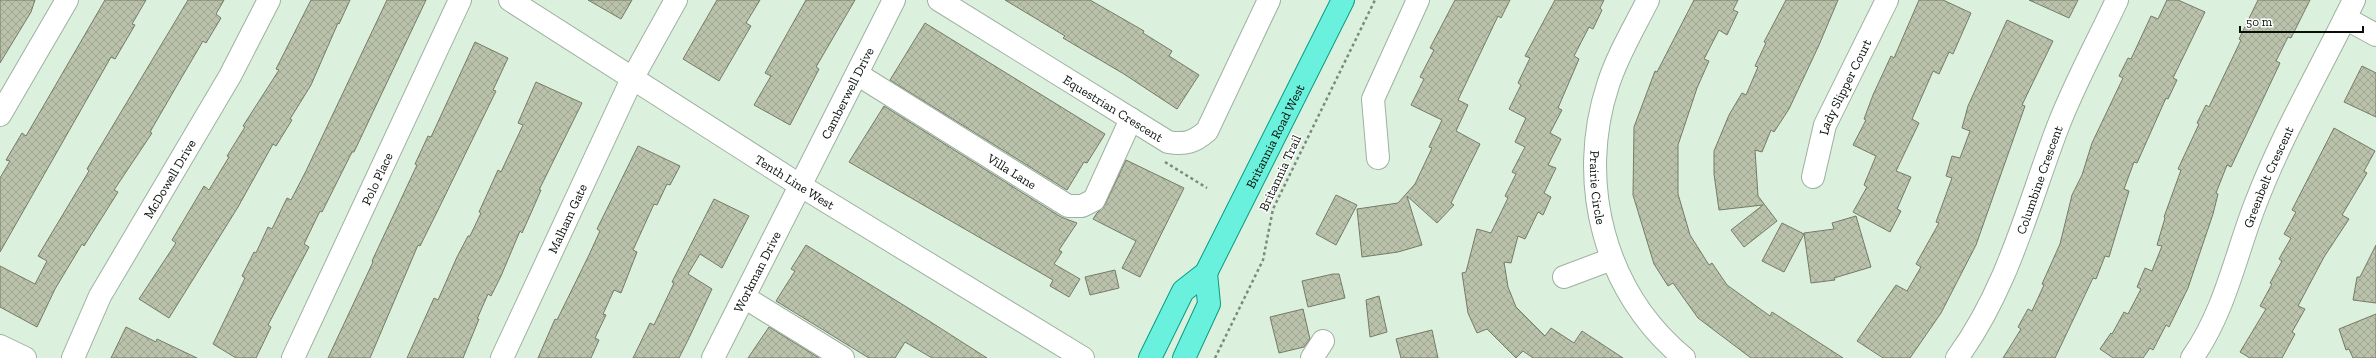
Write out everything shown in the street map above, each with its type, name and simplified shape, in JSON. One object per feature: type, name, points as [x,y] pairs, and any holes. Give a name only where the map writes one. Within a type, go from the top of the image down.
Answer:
[{"type":"main road","name":"Britannia Road West","points":[[1150,358],[1183,291],[1206,273],[1343,0]]},
{"type":"main road","points":[[1184,358],[1209,304],[1206,273]]},
{"type":"street","points":[[0,115],[67,0]]},
{"type":"street","name":"McDowell Drive","points":[[73,358],[103,289],[230,76],[269,0]]},
{"type":"street","name":"Polo Place","points":[[293,358],[460,0]]},
{"type":"street","name":"Tenth Line West","points":[[510,0],[801,186],[1083,358]]},
{"type":"street","name":"Malham Gate","points":[[502,358],[632,79],[676,0]]},
{"type":"street","name":"Camberwell Drive","points":[[801,186],[894,0]]},
{"type":"street","name":"Equestrian Crescent","points":[[939,0],[1168,142],[1183,144],[1195,141],[1207,131],[1269,0]]},
{"type":"street","points":[[1378,158],[1373,99],[1418,0]]},
{"type":"street","name":"Prairie Circle","points":[[1648,0],[1608,84],[1598,120],[1594,156],[1596,203],[1600,223],[1612,259],[1629,295],[1642,315],[1670,347],[1684,358]]},
{"type":"street","name":"Lady Slipper Court","points":[[1814,177],[1825,125],[1887,0]]},
{"type":"street","name":"Columbine Crescent","points":[[1957,358],[1978,325],[2010,263],[2070,97],[2117,0]]},
{"type":"street","points":[[2349,9],[2376,35]]},
{"type":"street","name":"Greenbelt Crescent","points":[[2192,358],[2217,316],[2255,206],[2270,168],[2349,9]]},
{"type":"street","name":"Villa Lane","points":[[857,74],[1068,206],[1082,206],[1094,200],[1131,119]]},
{"type":"street","name":"Workman Drive","points":[[713,358],[801,186]]},
{"type":"street","points":[[1564,277],[1612,259]]},
{"type":"street","points":[[744,297],[843,358]]},
{"type":"street","points":[[0,346],[25,358]]},
{"type":"path","name":"Britannia Trail","points":[[1215,358],[1263,260],[1273,209],[1375,0]]},
{"type":"building","points":[[0,0],[35,0],[31,12],[0,63]]},
{"type":"building","points":[[105,0],[146,0],[132,24],[135,25],[115,59],[111,57],[0,252],[0,178],[10,161],[6,160],[22,133],[26,136]]},
{"type":"building","points":[[188,0],[224,0],[216,14],[221,18],[206,43],[203,41],[150,132],[152,133],[114,190],[118,192],[84,246],[82,244],[55,289],[37,327],[0,307],[0,266],[35,284],[47,261],[38,256],[89,171],[87,169]]},
{"type":"building","points":[[311,0],[350,0],[339,24],[338,23],[311,85],[290,119],[292,120],[276,146],[273,144],[238,207],[169,318],[139,299],[176,243],[172,240],[204,186],[209,190],[229,157],[227,156],[245,127],[243,126],[279,70],[276,69]]},
{"type":"building","points":[[387,0],[426,0],[354,152],[352,152],[304,244],[309,247],[268,325],[271,327],[256,358],[236,358],[213,344],[245,278],[242,276],[254,252],[256,253],[268,227],[272,229],[287,198],[291,200]]},
{"type":"building","points":[[588,0],[632,0],[621,19]]},
{"type":"building","points":[[717,0],[760,0],[746,23],[751,26],[719,81],[683,59]]},
{"type":"building","points":[[806,0],[855,0],[816,67],[819,69],[790,125],[754,105],[771,76],[765,73]]},
{"type":"building","points":[[1005,0],[1090,0],[1144,31],[1143,33],[1172,51],[1169,56],[1199,75],[1177,109],[1124,74],[1063,38],[1065,36]]},
{"type":"building","points":[[1455,0],[1510,0],[1501,18],[1498,16],[1458,100],[1468,105],[1456,131],[1480,144],[1451,203],[1454,205],[1437,223],[1407,196],[1422,245],[1398,252],[1362,257],[1357,209],[1398,203],[1415,184],[1432,148],[1429,147],[1442,120],[1411,105],[1424,79],[1420,77],[1434,50],[1430,48]]},
{"type":"building","points":[[1555,0],[1604,0],[1600,8],[1602,10],[1593,29],[1589,27],[1574,56],[1579,59],[1558,108],[1562,110],[1550,133],[1561,139],[1548,165],[1556,168],[1544,193],[1551,197],[1543,215],[1538,212],[1525,239],[1518,236],[1511,263],[1504,262],[1508,287],[1516,307],[1545,336],[1551,328],[1574,343],[1582,331],[1623,358],[1533,358],[1523,351],[1516,358],[1487,329],[1477,333],[1468,313],[1462,273],[1466,272],[1477,229],[1491,233],[1508,198],[1505,196],[1516,174],[1512,172],[1525,147],[1515,142],[1526,118],[1509,109],[1521,85],[1518,83],[1530,58],[1525,56]]},
{"type":"building","points":[[1694,0],[1738,0],[1733,10],[1738,12],[1727,35],[1719,30],[1704,59],[1709,61],[1697,88],[1678,145],[1678,194],[1690,235],[1709,265],[1712,263],[1727,285],[1770,316],[1772,312],[1843,358],[1751,358],[1698,318],[1673,283],[1668,286],[1654,264],[1633,195],[1634,127],[1655,71],[1657,72]]},
{"type":"building","points":[[1786,0],[1838,0],[1789,109],[1774,132],[1771,130],[1762,152],[1755,150],[1758,196],[1777,221],[1744,247],[1731,230],[1763,205],[1719,210],[1714,174],[1714,151],[1729,115],[1742,93],[1746,95],[1758,67],[1755,66],[1766,43],[1764,42]]},
{"type":"building","points":[[1919,0],[1943,0],[1971,13],[1953,54],[1949,52],[1939,74],[1933,71],[1912,119],[1919,123],[1896,171],[1911,177],[1897,209],[1901,211],[1890,232],[1853,212],[1867,187],[1864,185],[1876,156],[1853,145],[1866,120],[1864,119],[1873,95],[1891,56],[1894,58]]},
{"type":"building","points":[[2029,0],[2078,0],[2069,18]]},
{"type":"building","points":[[2167,0],[2178,0],[2205,12],[2173,78],[2177,80],[2168,99],[2166,98],[2137,163],[2134,162],[2124,189],[2129,191],[2109,257],[2105,256],[2096,279],[2093,278],[2055,358],[2003,358],[2021,329],[2018,327],[2028,309],[2032,311],[2044,285],[2042,284],[2060,244],[2072,195],[2082,175],[2092,143],[2123,78],[2119,76],[2128,58],[2131,59],[2151,16],[2158,19]]},
{"type":"building","points":[[2258,0],[2310,0],[2291,38],[2288,37],[2276,61],[2280,63],[2231,167],[2227,165],[2216,193],[2218,194],[2213,214],[2188,288],[2169,327],[2166,325],[2153,350],[2150,348],[2143,358],[2113,358],[2100,349],[2111,333],[2112,334],[2124,312],[2128,314],[2141,289],[2137,287],[2145,268],[2152,271],[2162,246],[2157,245],[2165,218],[2164,217],[2181,170],[2178,169],[2199,124],[2197,123],[2206,105],[2209,107]]},
{"type":"building","points":[[2007,20],[2053,41],[2022,105],[2025,106],[1976,245],[1941,313],[1910,358],[1883,358],[1857,341],[1896,285],[1907,291],[1921,267],[1916,264],[1939,223],[1936,222],[1952,178],[1946,176],[1952,156],[1960,158],[1970,131],[1962,128],[1968,106]]},
{"type":"building","points":[[925,23],[1105,134],[1087,163],[1084,162],[1067,190],[890,80]]},
{"type":"building","points":[[475,42],[508,58],[493,90],[496,91],[420,246],[418,245],[370,358],[328,358],[417,165],[415,164],[428,136],[431,137]]},
{"type":"building","points":[[2362,66],[2376,73],[2376,117],[2344,102]]},
{"type":"building","points":[[536,82],[582,103],[539,190],[541,190],[522,233],[520,231],[491,296],[488,294],[463,358],[407,358],[434,298],[438,300],[457,257],[468,236],[470,236],[481,213],[479,212],[498,170],[501,172],[523,125],[518,123]]},
{"type":"building","points":[[884,106],[1061,217],[1077,223],[1059,250],[1062,252],[1054,264],[1080,279],[1069,297],[1050,286],[1053,280],[849,162]]},
{"type":"building","points":[[2334,128],[2375,151],[2364,171],[2367,173],[2342,215],[2349,219],[2324,257],[2298,306],[2305,309],[2292,332],[2295,334],[2282,358],[2250,358],[2240,352],[2266,309],[2260,306],[2282,261],[2279,259],[2291,238],[2284,234],[2296,212],[2292,210]]},
{"type":"building","points":[[638,146],[680,166],[670,185],[667,184],[657,205],[654,204],[633,250],[637,252],[621,293],[614,290],[603,314],[606,315],[595,338],[599,340],[591,358],[538,358],[555,319],[557,320],[589,255],[600,231],[597,229]]},
{"type":"building","points":[[1126,160],[1184,188],[1140,277],[1122,268],[1136,241],[1093,219],[1105,205]]},
{"type":"building","points":[[1336,195],[1357,205],[1336,245],[1316,234]]},
{"type":"building","points":[[714,199],[749,216],[722,268],[700,254],[688,274],[712,289],[679,358],[633,358],[650,323],[654,325],[674,283],[672,282]]},
{"type":"building","points":[[1856,216],[1871,267],[1834,278],[1835,280],[1811,283],[1804,233],[1834,229],[1832,223]]},
{"type":"building","points":[[1782,223],[1804,234],[1784,272],[1762,261]]},
{"type":"building","points":[[806,245],[987,358],[932,358],[905,342],[895,358],[869,358],[776,301],[795,271],[791,269]]},
{"type":"building","points":[[2376,245],[2376,303],[2353,300],[2357,277],[2360,277]]},
{"type":"building","points":[[1115,270],[1119,288],[1090,295],[1085,277]]},
{"type":"building","points":[[1339,274],[1345,298],[1308,307],[1302,281]]},
{"type":"building","points":[[1379,296],[1387,332],[1370,337],[1366,300]]},
{"type":"building","points":[[1303,309],[1310,339],[1304,347],[1279,353],[1270,317]]},
{"type":"building","points":[[2376,314],[2376,358],[2353,358],[2349,349],[2346,350],[2339,329]]},
{"type":"building","points":[[126,327],[156,342],[157,339],[197,358],[111,358]]},
{"type":"building","points":[[769,327],[819,358],[748,358]]},
{"type":"building","points":[[1432,330],[1438,358],[1401,358],[1396,339]]}]
